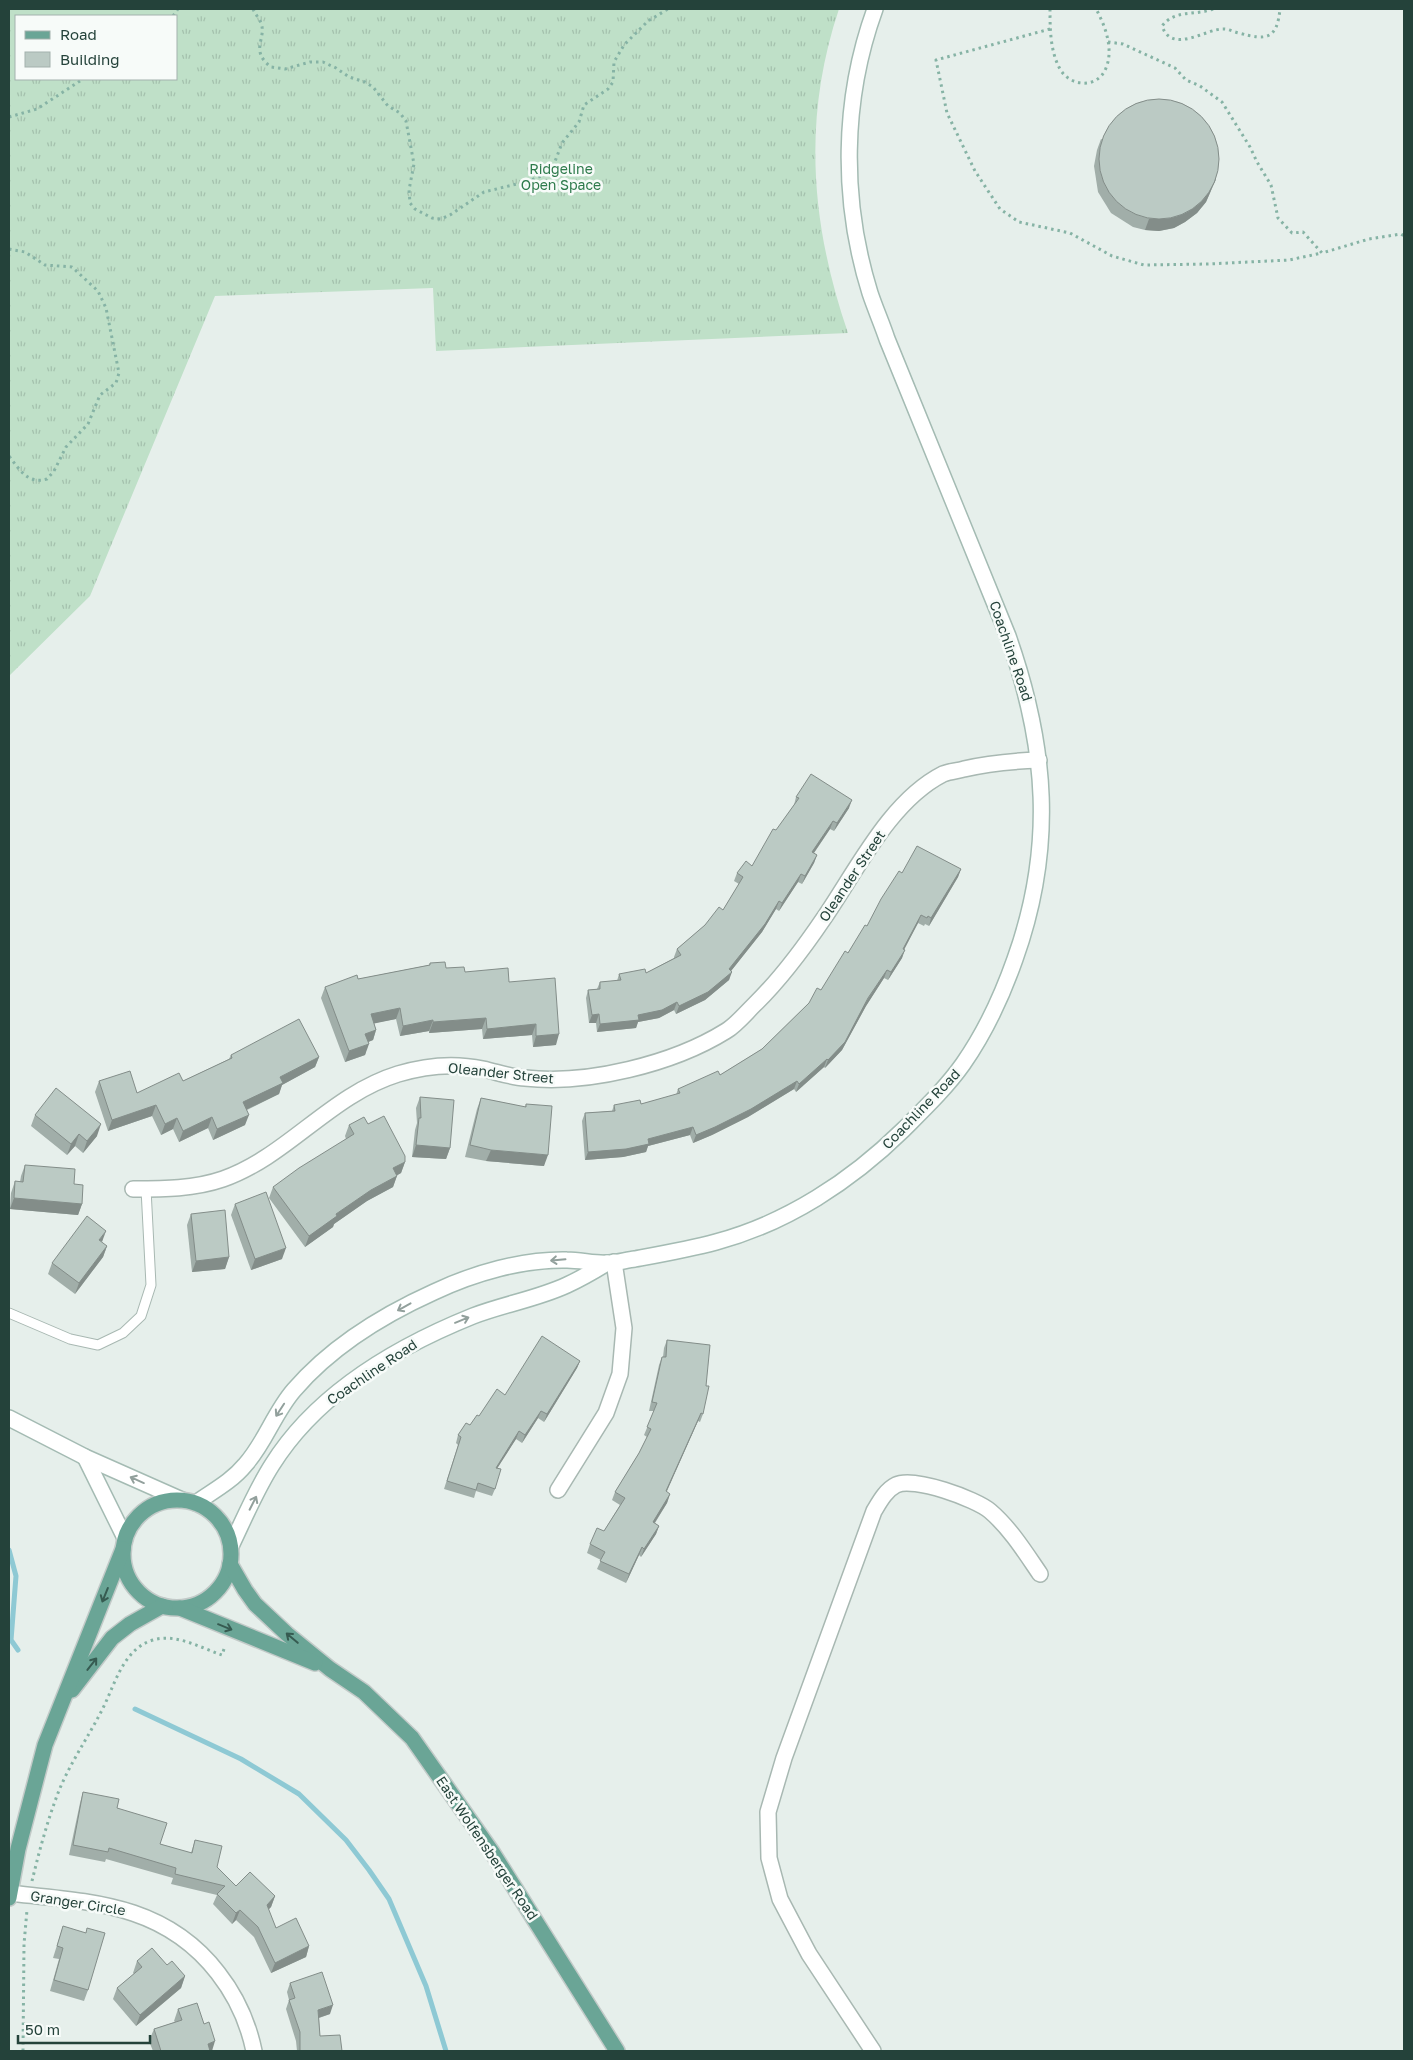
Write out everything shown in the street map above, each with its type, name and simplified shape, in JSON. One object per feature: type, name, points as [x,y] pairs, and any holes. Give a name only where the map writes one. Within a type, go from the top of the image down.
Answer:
[{"type":"main road","name":"Coachline Road","points":[[231,1546],[272,1466],[309,1416],[386,1359],[445,1328],[476,1315],[567,1285],[610,1263],[719,1241],[758,1227],[793,1211],[827,1192],[860,1169],[943,1089],[962,1066],[995,1009],[1024,936],[1035,891],[1041,851],[1042,812],[1039,760],[1029,703],[1018,663],[884,330],[870,293],[856,239],[850,182],[850,123],[862,53],[875,9]]},
{"type":"main road","name":"Oleander Street","points":[[139,1189],[194,1186],[225,1178],[252,1165],[351,1095],[371,1084],[422,1068],[454,1066],[551,1080],[617,1072],[655,1064],[696,1048],[729,1029],[789,968],[887,825],[911,796],[944,774],[993,762],[1039,760]]},
{"type":"main road","name":"Coachline Road","points":[[189,1501],[231,1479],[246,1465],[292,1393],[312,1371],[357,1335],[382,1319],[438,1290],[498,1269],[521,1264],[566,1259],[610,1263]]},
{"type":"main road","points":[[558,1490],[606,1413],[620,1374],[624,1328],[610,1263]]},
{"type":"main road","points":[[9,1418],[85,1457],[209,1510],[227,1532],[231,1546],[230,1564],[224,1581],[213,1595],[198,1604],[180,1608],[162,1606],[146,1598],[132,1585],[123,1562],[124,1544],[85,1457]]},
{"type":"main road","points":[[873,2051],[810,1954],[780,1899],[769,1858],[768,1812],[784,1758],[874,1511],[883,1495],[897,1484],[912,1482],[945,1490],[989,1510],[1019,1543],[1040,1574]]},
{"type":"main road","points":[[9,1898],[18,1849],[45,1745],[130,1527],[146,1509],[164,1501],[189,1501]]},
{"type":"main road","name":"East Wolfensberger Road","points":[[230,1564],[255,1604],[287,1634],[330,1669],[364,1692],[418,1746],[492,1852],[617,2051]]},
{"type":"main road","points":[[61,1702],[112,1638],[130,1624],[162,1606]]},
{"type":"main road","name":"East Wolfensberger Road","points":[[180,1608],[330,1669]]},
{"type":"main road","name":"Granger Circle","points":[[9,1893],[118,1908],[159,1922],[178,1934],[197,1949],[226,1983],[248,2026],[254,2051]]},
{"type":"lane","points":[[9,1313],[70,1339],[98,1345],[123,1333],[141,1316],[151,1285],[139,1189]]},
{"type":"path","points":[[253,9],[261,23],[259,46],[261,55],[271,67],[284,69],[310,62],[326,63],[349,77],[369,84],[388,106],[404,117],[408,125],[414,164],[409,190],[410,203],[419,211],[438,219],[450,216],[484,192],[529,181],[551,172],[562,143],[579,122],[582,108],[588,101],[608,89],[613,82],[614,62],[624,45],[648,21],[668,9]]},
{"type":"path","points":[[1050,9],[1050,29],[1060,70],[1068,78],[1079,84],[1089,83],[1099,78],[1106,68],[1108,42],[1104,22],[1096,9]]},
{"type":"path","points":[[1213,9],[1175,15],[1166,20],[1162,26],[1169,36],[1178,38],[1198,37],[1216,29],[1225,28],[1250,36],[1262,37],[1271,34],[1277,29],[1280,9]]},
{"type":"path","points":[[1050,29],[936,60],[947,113],[976,171],[1000,209],[1019,222],[1070,233],[1112,256],[1144,265],[1288,260],[1322,253],[1369,239],[1401,234],[1404,236]]},
{"type":"path","points":[[1108,42],[1123,44],[1175,68],[1186,80],[1200,86],[1222,102],[1250,146],[1256,162],[1271,185],[1278,218],[1292,233],[1303,232],[1322,253]]},
{"type":"path","points":[[9,117],[38,109],[82,80]]},
{"type":"path","points":[[9,249],[25,252],[45,265],[72,267],[98,291],[106,308],[119,374],[116,383],[100,395],[88,424],[66,447],[54,471],[47,479],[36,480],[24,475],[9,456]]},
{"type":"path","points":[[22,2051],[24,1944],[29,1896],[37,1857],[58,1792],[79,1750],[102,1711],[121,1667],[139,1648],[153,1640],[174,1638],[222,1655],[226,1646]]},
{"type":"green space","name":"Ridgeline Open Space","points":[[9,9],[839,9],[827,50],[820,91],[816,131],[816,172],[819,212],[826,252],[835,293],[848,333],[436,351],[433,288],[215,296],[90,596],[9,676]]},
{"type":"building","points":[[1159,99],[1182,103],[1202,116],[1215,136],[1219,159],[1215,182],[1202,202],[1182,215],[1159,219],[1136,215],[1116,202],[1103,182],[1099,159],[1103,136],[1116,116],[1136,103]]},
{"type":"building","points":[[811,774],[852,800],[837,823],[833,821],[812,852],[817,855],[805,876],[801,874],[782,903],[779,901],[765,924],[729,969],[732,972],[708,992],[679,1006],[677,1002],[662,1010],[638,1015],[639,1020],[600,1024],[599,1014],[592,1015],[588,990],[600,989],[600,982],[621,980],[619,974],[645,969],[646,973],[681,955],[677,949],[705,925],[719,907],[723,910],[743,877],[737,873],[746,861],[752,866],[773,829],[776,830],[799,798],[796,797]]},
{"type":"building","points":[[917,846],[961,869],[931,918],[921,915],[903,949],[905,950],[891,972],[887,970],[868,998],[845,1042],[828,1060],[799,1084],[797,1081],[751,1109],[696,1135],[693,1127],[648,1139],[649,1144],[626,1149],[588,1152],[585,1113],[615,1111],[614,1105],[640,1100],[641,1104],[680,1093],[678,1089],[718,1071],[720,1075],[762,1049],[809,1003],[817,988],[821,990],[845,951],[848,953],[865,925],[867,926],[881,899],[899,871],[902,873]]},
{"type":"building","points":[[445,962],[446,968],[464,967],[465,972],[508,968],[509,982],[555,978],[559,1034],[536,1036],[536,1024],[487,1029],[486,1018],[433,1022],[433,1020],[403,1026],[400,1008],[371,1014],[376,1030],[365,1034],[369,1044],[349,1051],[325,987],[357,975],[358,979],[430,965],[430,963]]},
{"type":"building","points":[[299,1019],[319,1057],[280,1077],[283,1083],[243,1102],[249,1115],[217,1129],[212,1117],[183,1131],[177,1118],[165,1124],[156,1105],[112,1120],[99,1081],[130,1071],[137,1093],[179,1073],[183,1081],[232,1058],[231,1055]]},
{"type":"building","points":[[56,1088],[101,1124],[87,1141],[79,1134],[71,1144],[35,1115]]},
{"type":"building","points":[[420,1097],[454,1100],[450,1148],[416,1145],[419,1118],[421,1118]]},
{"type":"building","points":[[481,1098],[526,1107],[526,1104],[552,1106],[548,1155],[491,1150],[470,1145]]},
{"type":"building","points":[[384,1116],[405,1156],[405,1162],[393,1168],[397,1176],[371,1190],[336,1214],[337,1216],[309,1236],[273,1187],[299,1168],[354,1134],[349,1125],[364,1117],[368,1124]]},
{"type":"building","points":[[25,1165],[75,1169],[74,1184],[83,1185],[82,1204],[14,1198],[15,1181],[23,1182]]},
{"type":"building","points":[[266,1192],[286,1248],[255,1259],[235,1204]]},
{"type":"building","points":[[225,1210],[229,1257],[196,1261],[191,1214]]},
{"type":"building","points":[[87,1216],[106,1231],[99,1240],[107,1246],[79,1283],[52,1263]]},
{"type":"building","points":[[542,1336],[580,1361],[547,1414],[541,1411],[525,1435],[519,1431],[496,1468],[501,1469],[495,1489],[478,1483],[476,1490],[447,1481],[461,1437],[458,1435],[466,1423],[470,1425],[477,1415],[479,1416],[497,1389],[505,1395]]},
{"type":"building","points":[[667,1340],[710,1345],[706,1386],[709,1386],[703,1414],[701,1413],[666,1491],[670,1494],[653,1522],[659,1526],[644,1549],[642,1547],[629,1574],[600,1561],[605,1552],[590,1544],[597,1528],[604,1531],[625,1498],[615,1492],[651,1429],[647,1427],[657,1403],[652,1402],[662,1357],[666,1357]]},
{"type":"building","points":[[83,1792],[119,1799],[117,1808],[167,1823],[160,1844],[192,1853],[195,1840],[222,1846],[217,1867],[236,1886],[250,1872],[275,1896],[267,1905],[276,1928],[296,1918],[309,1946],[275,1963],[258,1927],[240,1910],[236,1913],[217,1894],[225,1886],[175,1874],[176,1868],[109,1848],[108,1852],[73,1845]]},
{"type":"building","points":[[63,1926],[86,1933],[87,1928],[105,1933],[88,1990],[54,1980],[63,1948],[57,1946]]},
{"type":"building","points":[[152,1948],[167,1965],[172,1961],[185,1976],[140,2015],[117,1988],[142,1967],[137,1961]]},
{"type":"building","points":[[322,1972],[333,2005],[318,2010],[320,2036],[340,2035],[342,2051],[300,2051],[300,2032],[289,2000],[295,1998],[290,1983]]},
{"type":"building","points":[[197,2003],[204,2024],[209,2022],[215,2041],[208,2044],[210,2051],[161,2051],[154,2029],[182,2020],[178,2009]]},
{"type":"waterway","points":[[9,1550],[16,1576],[11,1640],[18,1650]]},
{"type":"waterway","points":[[135,1709],[241,1759],[299,1794],[346,1840],[389,1899],[426,1986],[446,2051]]}]
